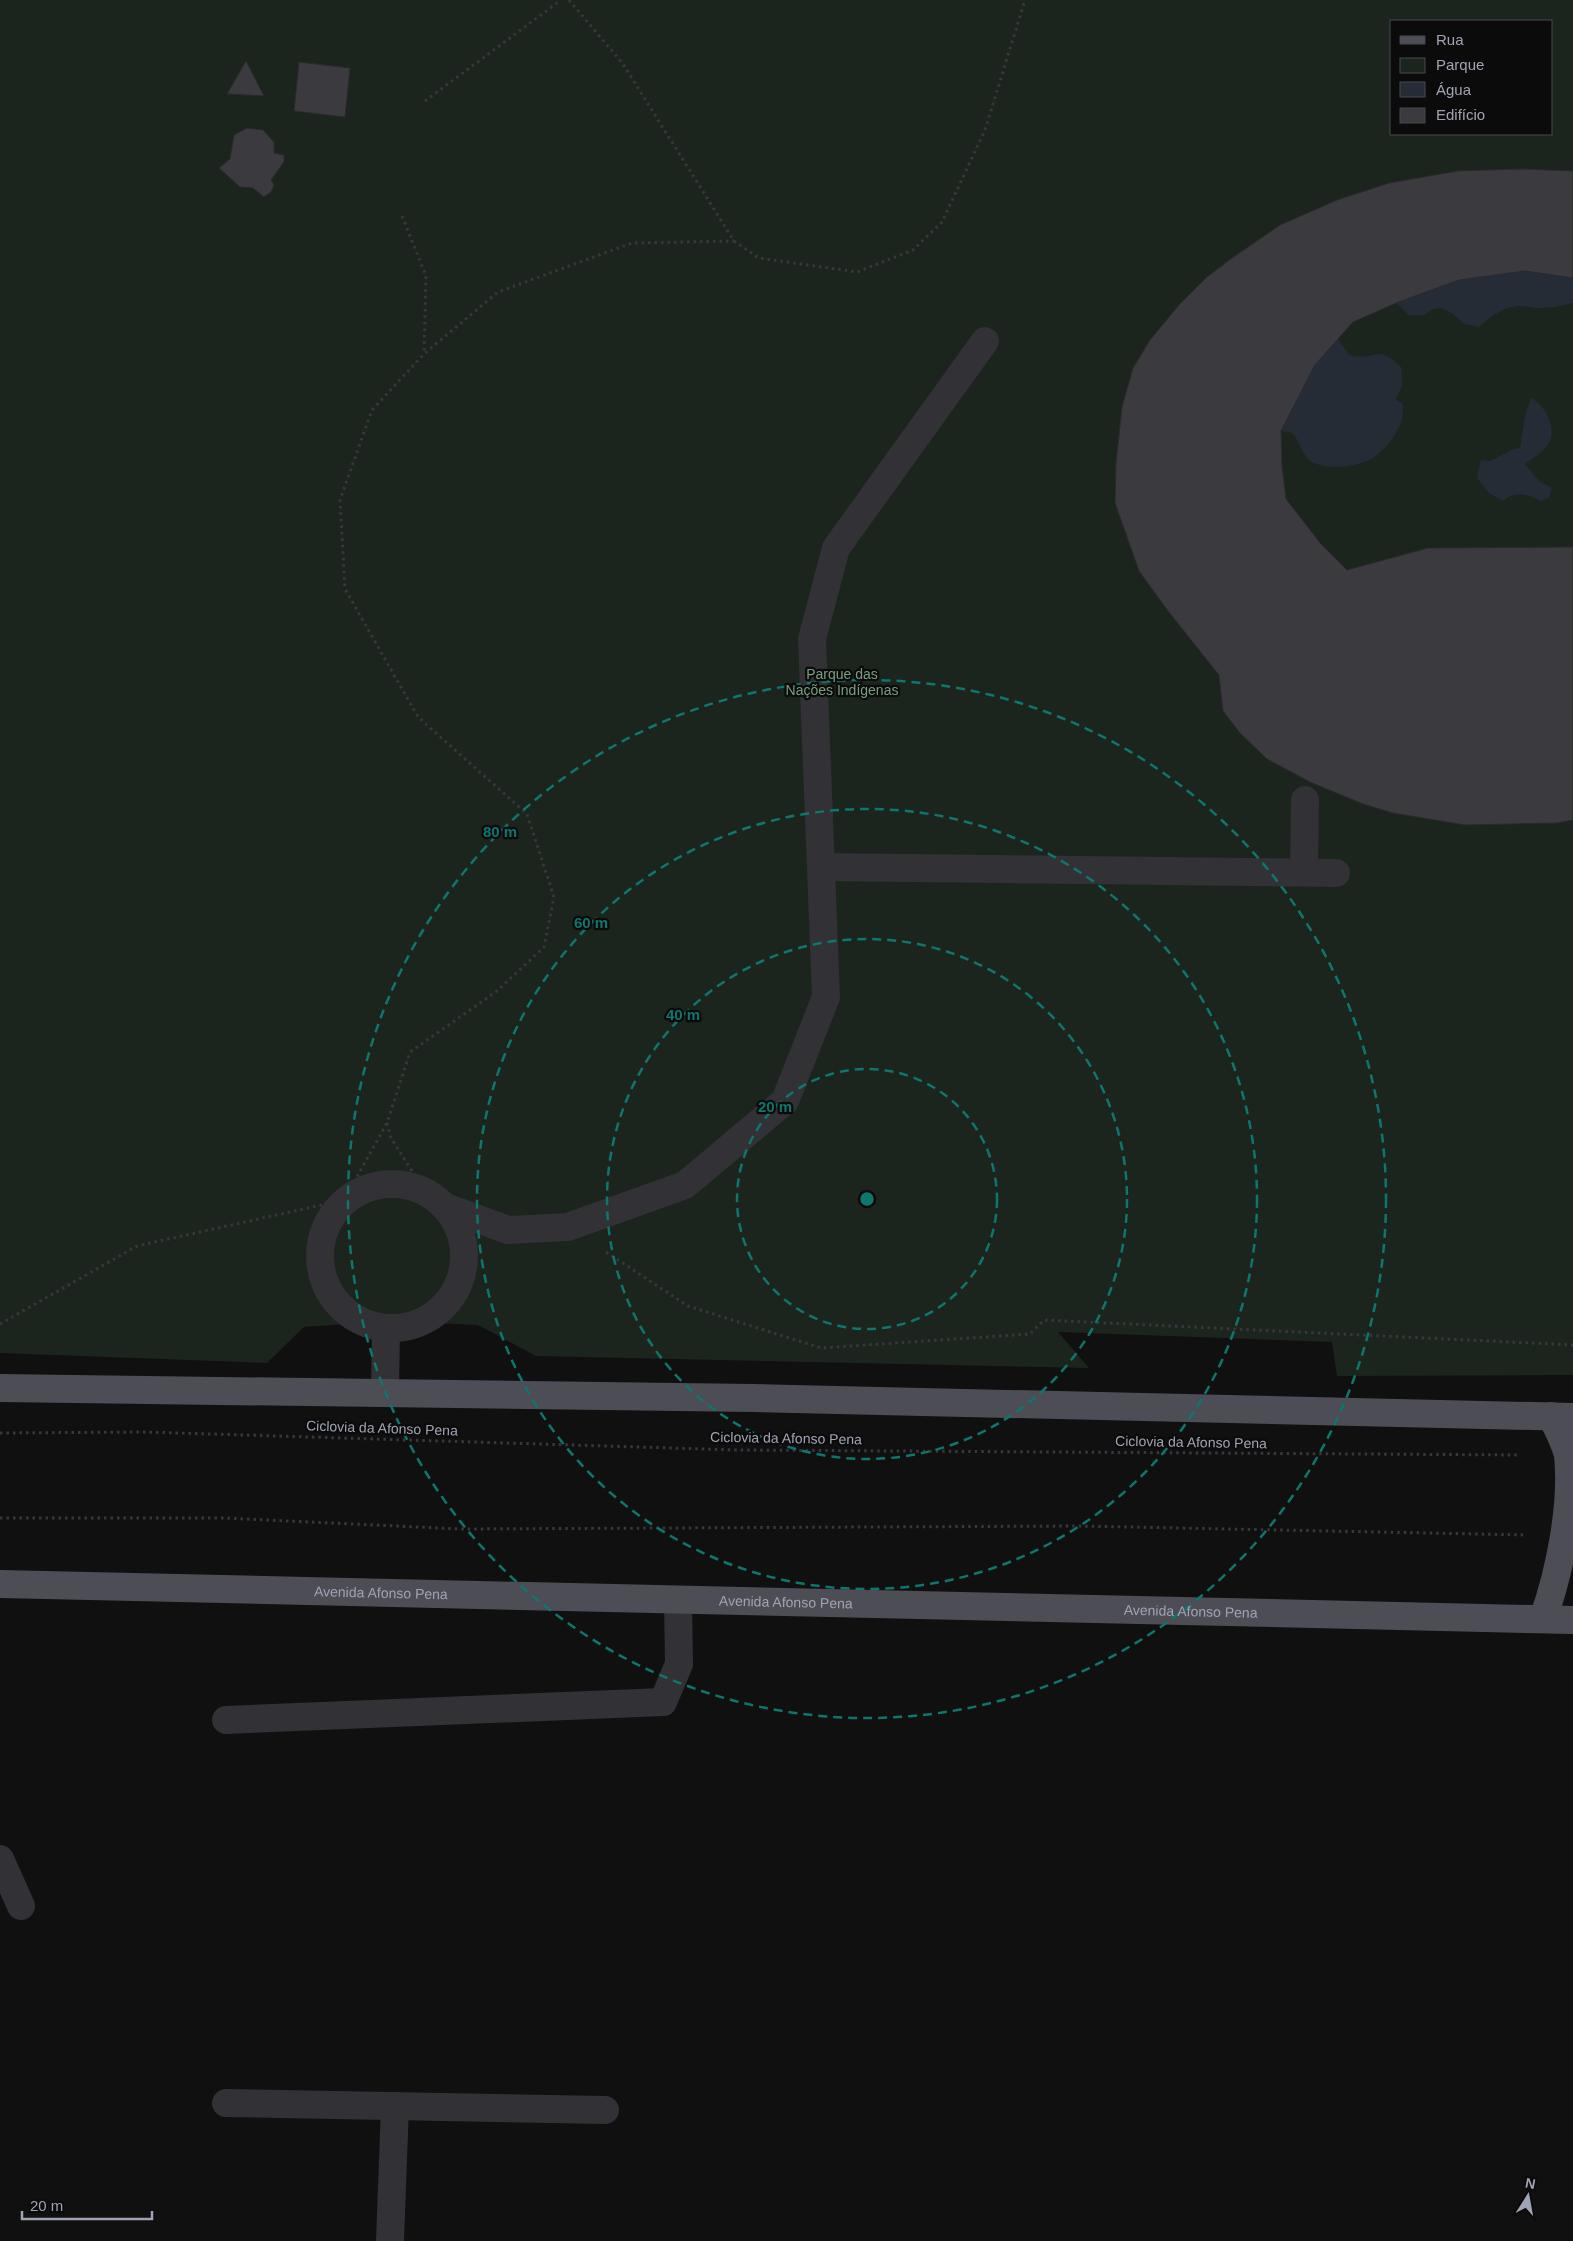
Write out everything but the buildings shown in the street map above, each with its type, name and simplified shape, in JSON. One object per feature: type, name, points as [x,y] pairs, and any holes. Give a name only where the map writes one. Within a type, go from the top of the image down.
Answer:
[{"type":"main road","points":[[0,1388],[1107,1405],[1562,1416],[1562,1436],[1568,1456],[1571,1483],[1565,1536],[1559,1567],[1543,1619]]},
{"type":"main road","name":"Avenida Afonso Pena","points":[[0,1584],[1573,1620]]},
{"type":"street","points":[[448,1208],[461,1233],[465,1262],[457,1290],[439,1312],[414,1326],[386,1329],[359,1322],[336,1303],[322,1278],[319,1250],[326,1223],[344,1200],[369,1187],[398,1184],[425,1191],[448,1208],[508,1230],[568,1227],[685,1185],[785,1101],[826,996],[812,639],[836,548],[985,341]]},
{"type":"street","points":[[1304,872],[1305,800]]},
{"type":"street","points":[[821,867],[1336,873]]},
{"type":"street","points":[[385,1393],[386,1329]]},
{"type":"street","points":[[226,1720],[663,1702],[679,1664],[678,1600]]},
{"type":"street","points":[[0,1859],[21,1906]]},
{"type":"street","points":[[226,2103],[605,2110]]},
{"type":"street","points":[[390,2241],[395,2106]]},
{"type":"path","points":[[425,101],[561,0]]},
{"type":"path","points":[[569,0],[623,64],[734,241],[759,258],[856,272],[913,250],[942,222],[985,130],[1025,0]]},
{"type":"path","points":[[402,216],[426,276],[424,354]]},
{"type":"path","points":[[0,1324],[136,1246],[344,1200],[387,1123],[410,1052],[497,991],[544,947],[554,897],[527,814],[418,717],[345,589],[340,500],[372,410],[424,354],[498,292],[632,244],[734,241]]},
{"type":"path","points":[[387,1123],[400,1153],[425,1191]]},
{"type":"path","points":[[568,1227],[688,1306],[821,1348],[1030,1334],[1044,1320],[1573,1345]]},
{"type":"path","name":"Ciclovia da Afonso Pena","points":[[0,1433],[144,1432],[737,1450],[1568,1456]]},
{"type":"path","points":[[0,1518],[224,1518],[460,1529],[1079,1526],[1565,1536]]},
{"type":"green space","name":"Parque das Nações Indígenas","points":[[0,0],[1573,0],[1573,1375],[1337,1376],[1332,1342],[1058,1332],[1089,1368],[536,1356],[478,1325],[390,1321],[304,1327],[267,1363],[0,1353]]},
{"type":"water","points":[[1525,271],[1573,278],[1573,303],[1546,308],[1519,306],[1508,308],[1497,313],[1479,327],[1464,324],[1452,313],[1441,308],[1433,309],[1424,315],[1409,315],[1396,303],[1459,280]]},
{"type":"water","points":[[1338,339],[1349,355],[1358,357],[1381,354],[1401,367],[1402,385],[1396,400],[1402,403],[1403,410],[1400,425],[1392,439],[1376,456],[1362,463],[1336,467],[1319,465],[1312,462],[1304,453],[1293,433],[1281,431],[1315,365]]},
{"type":"water","points":[[1531,398],[1545,411],[1552,430],[1549,443],[1545,449],[1525,464],[1540,482],[1552,488],[1549,498],[1541,501],[1531,496],[1516,494],[1503,501],[1489,493],[1477,478],[1481,460],[1490,461],[1520,448],[1525,416]]}]
